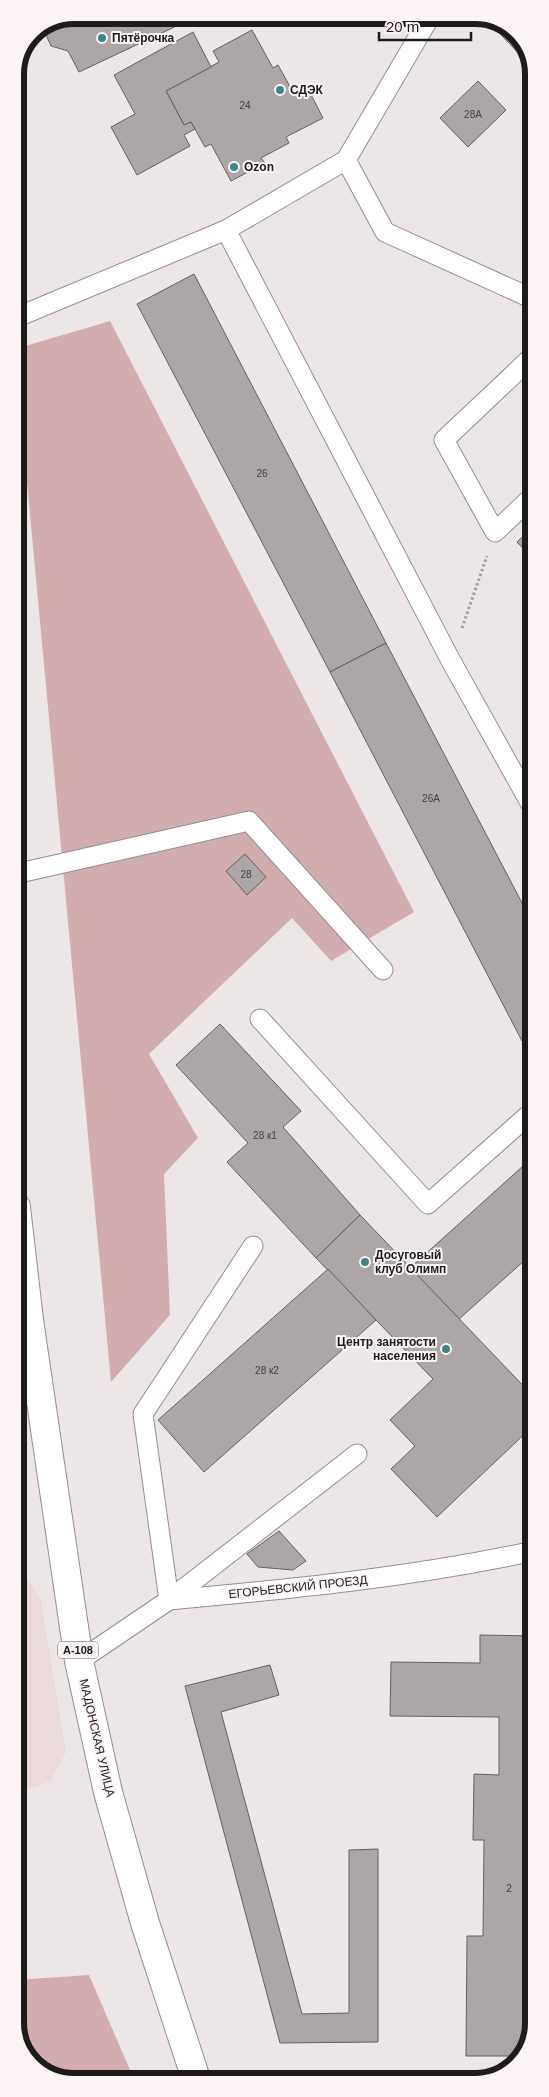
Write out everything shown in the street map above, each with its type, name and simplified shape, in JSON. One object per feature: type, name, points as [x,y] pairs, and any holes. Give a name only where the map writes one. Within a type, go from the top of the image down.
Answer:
[{"type":"highway","name":"МАДОНСКАЯ УЛИЦА","points":[[24,1276],[79,1661],[108,1792],[145,1924],[194,2073]]},
{"type":"lane","points":[[24,314],[226,230],[346,160],[426,24]]},
{"type":"lane","points":[[346,160],[385,232],[525,295]]},
{"type":"lane","points":[[226,230],[451,661],[525,794]]},
{"type":"lane","points":[[525,364],[444,440],[495,532],[525,504]]},
{"type":"lane","points":[[24,872],[249,821],[383,970]]},
{"type":"lane","points":[[260,1019],[428,1204],[525,1119]]},
{"type":"lane","points":[[253,1246],[143,1414],[169,1600],[357,1454]]},
{"type":"lane","name":"ЕГОРЬЕВСКИЙ ПРОЕЗД","points":[[79,1661],[169,1600],[351,1582],[525,1553]]},
{"type":"path","points":[[451,661],[495,532]]},
{"type":"shaded area","points":[[110,321],[414,912],[331,961],[292,918],[149,1054],[198,1138],[164,1174],[170,1315],[111,1382],[24,450],[24,346]]},
{"type":"shaded area","points":[[24,1573],[41,1600],[66,1752],[51,1781],[24,1790]]},
{"type":"shaded area","points":[[89,1975],[131,2073],[71,2073],[49,2067],[41,2061],[30,2048],[25,2033],[24,1979]]},
{"type":"building","points":[[181,24],[79,72],[68,51],[51,46],[45,33],[64,25]]},
{"type":"building","points":[[495,28],[500,30],[515,43],[523,58]]},
{"type":"building","points":[[252,30],[273,68],[278,65],[293,92],[306,85],[323,118],[286,137],[289,143],[261,158],[265,163],[231,181],[211,144],[205,147],[191,122],[184,125],[166,91],[219,62],[213,51]]},
{"type":"building","points":[[193,32],[211,67],[166,91],[184,125],[191,122],[195,129],[184,135],[190,146],[137,175],[111,127],[135,114],[114,75]]},
{"type":"building","points":[[478,81],[506,110],[468,147],[440,118]]},
{"type":"building","points":[[194,274],[386,643],[330,672],[137,304]]},
{"type":"building","points":[[525,534],[525,550],[517,542]]},
{"type":"building","points":[[386,643],[525,909],[525,1040],[522,1041],[330,672]]},
{"type":"building","points":[[245,854],[266,877],[247,895],[226,871]]},
{"type":"building","points":[[220,1024],[301,1111],[283,1127],[360,1215],[316,1258],[227,1162],[248,1143],[176,1065]]},
{"type":"building","points":[[525,1164],[525,1260],[459,1319],[410,1268]]},
{"type":"building","name":"Центр занятости населения","points":[[360,1215],[525,1388],[525,1434],[437,1517],[391,1469],[415,1446],[390,1420],[433,1379],[316,1258]]},
{"type":"building","points":[[328,1269],[376,1320],[204,1472],[158,1420]]},
{"type":"building","points":[[279,1531],[306,1561],[293,1570],[258,1567],[247,1554]]},
{"type":"building","points":[[480,1635],[525,1636],[525,2023],[521,2042],[513,2056],[466,2056],[467,1936],[483,1936],[484,1840],[473,1840],[474,1774],[499,1775],[499,1717],[390,1716],[391,1662],[480,1663]]},
{"type":"building","points":[[270,1665],[279,1695],[221,1712],[302,2014],[349,2013],[349,1850],[378,1849],[378,2042],[280,2043],[185,1686]]},
{"type":"place","name":"Пятёрочка","points":[[102,38]]},
{"type":"place","name":"СДЭК","points":[[280,90]]},
{"type":"place","name":"Ozon","points":[[234,167]]},
{"type":"place","name":"Досуговый клуб Олимп","points":[[365,1262]]},
{"type":"place","name":"Центр занятости населения","points":[[446,1349]]}]
